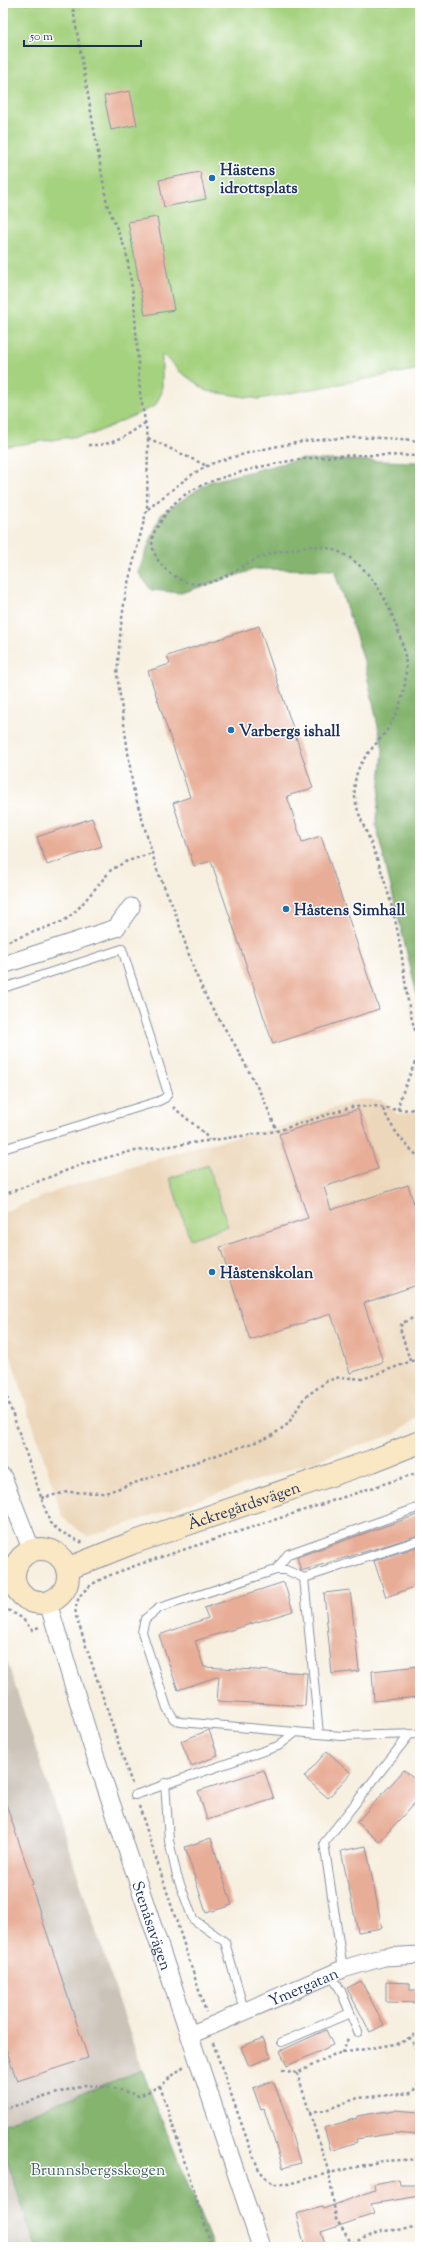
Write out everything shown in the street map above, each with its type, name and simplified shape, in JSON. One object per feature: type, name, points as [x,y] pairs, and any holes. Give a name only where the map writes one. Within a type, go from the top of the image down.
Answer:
[{"type":"street","points":[[3,965],[116,928],[131,907]]},
{"type":"street","name":"Äckregårdsvägen","points":[[67,1569],[132,1543],[365,1463],[420,1442]]},
{"type":"street","points":[[3,1477],[32,1551]]},
{"type":"street","points":[[43,1549],[53,1552],[62,1559],[67,1569],[68,1579],[65,1590],[57,1598],[48,1603],[36,1603],[25,1598],[9,1585],[18,1561],[32,1551],[43,1549]]},
{"type":"street","name":"Stenåsavägen","points":[[48,1603],[92,1746],[261,2247]]},
{"type":"street","name":"Ymergatan","points":[[190,2035],[244,2010],[337,1971],[384,1957],[420,1955]]},
{"type":"lane","points":[[3,988],[122,949],[168,1093],[165,1098],[43,1138],[3,1149]]},
{"type":"lane","points":[[276,1570],[288,1554],[420,1507]]},
{"type":"lane","points":[[420,1540],[304,1578],[286,1570],[276,1570],[159,1608],[145,1619],[142,1632],[167,1708],[174,1719],[180,1722],[372,1737],[420,1734]]},
{"type":"lane","points":[[304,1578],[319,1734]]},
{"type":"lane","points":[[135,1795],[278,1746],[296,1732]]},
{"type":"lane","points":[[358,2032],[350,2013],[337,1971],[324,1842],[410,1734]]},
{"type":"lane","points":[[165,1784],[169,1841],[180,1884],[193,1919],[225,1942],[244,2010]]},
{"type":"lane","points":[[282,2042],[350,2013]]},
{"type":"path","points":[[72,3],[107,204],[126,251],[134,300],[140,393],[148,438],[147,509],[126,591],[121,625],[117,674],[133,788],[152,853],[174,909],[194,970],[208,1001],[235,1045],[264,1100],[277,1131]]},
{"type":"path","points":[[88,444],[104,446],[119,440],[145,424]]},
{"type":"path","points":[[147,509],[207,466],[300,441],[352,437],[390,437],[420,440]]},
{"type":"path","points":[[148,438],[207,466]]},
{"type":"path","points":[[420,456],[334,455],[306,457],[246,470],[195,488],[171,507],[153,535],[153,547],[156,559],[163,568],[187,583],[198,585],[209,584],[255,560],[279,551],[314,546],[337,552],[355,562],[374,580],[386,602],[397,625],[405,652],[406,680],[400,702],[387,730],[367,754],[358,769],[354,796],[357,810],[372,846],[392,908],[399,938],[408,1010],[420,1043]]},
{"type":"path","points":[[3,943],[64,921],[77,910],[111,870],[125,862],[152,853]]},
{"type":"path","points":[[398,1110],[400,1099],[420,1050]]},
{"type":"path","points":[[165,1098],[174,1109],[203,1132],[209,1140]]},
{"type":"path","points":[[3,1195],[108,1156],[277,1131],[351,1107],[374,1106],[383,1109],[398,1110],[420,1109]]},
{"type":"path","points":[[383,1109],[391,1126],[403,1143],[420,1158]]},
{"type":"path","points":[[410,1361],[400,1328],[402,1323],[420,1315]]},
{"type":"path","points":[[41,1498],[67,1492],[105,1493],[270,1437],[288,1424],[304,1398],[327,1381],[340,1377],[363,1379],[420,1358]]},
{"type":"path","points":[[3,1386],[50,1523],[61,1532],[84,1544],[92,1560],[99,1580]]},
{"type":"path","points":[[420,1472],[137,1565],[99,1580],[81,1594],[76,1602],[76,1616],[210,2026],[214,2051],[249,2146],[264,2176],[274,2184],[284,2184],[329,2172],[383,2161],[420,2159]]},
{"type":"path","points":[[282,2070],[297,2073],[334,2054],[401,2043],[408,2037],[420,2031]]},
{"type":"path","points":[[408,2037],[418,2052],[420,2069]]},
{"type":"path","points":[[3,2107],[8,2108],[84,2085],[114,2088],[139,2096],[160,2086],[189,2060],[197,2057]]},
{"type":"path","points":[[297,2073],[329,2172],[336,2219],[354,2247]]},
{"type":"path","points":[[309,2112],[325,2110],[358,2098],[412,2093],[420,2081]]},
{"type":"path","points":[[160,2086],[212,2247]]},
{"type":"path","points":[[352,2243],[381,2231],[420,2228]]},
{"type":"shaded area","name":"Håstenskolan","points":[[359,1099],[382,1100],[397,1114],[420,1112],[420,1415],[395,1434],[88,1537],[63,1518],[3,1333],[3,1212],[62,1189],[195,1147],[287,1125]]},
{"type":"shaded area","points":[[3,1649],[142,2070],[3,2124]]},
{"type":"shaded area","points":[[3,2149],[36,2247],[3,2247]]},
{"type":"green space","name":"Hästens idrottsplats","points":[[3,3],[420,3],[420,369],[259,399],[207,391],[179,371],[162,354],[162,392],[155,406],[93,434],[3,447]]},
{"type":"green space","points":[[300,459],[420,462],[420,1007],[376,826],[383,750],[364,661],[334,570],[256,569],[181,593],[151,590],[138,572],[161,514],[209,482]]},
{"type":"green space","points":[[208,1165],[228,1226],[190,1239],[170,1178]]},
{"type":"green space","name":"Brunnsbergsskogen","points":[[142,2070],[213,2247],[36,2247],[3,2149],[3,2124]]},
{"type":"building","points":[[130,91],[137,125],[111,130],[104,96]]},
{"type":"building","points":[[200,172],[206,199],[164,207],[159,180]]},
{"type":"building","points":[[157,217],[174,310],[145,315],[128,222]]},
{"type":"building","points":[[259,626],[313,788],[287,796],[302,842],[321,836],[379,1009],[273,1044],[211,861],[194,866],[173,803],[190,797],[148,671],[170,664],[167,656]]},
{"type":"building","points":[[92,818],[102,846],[47,865],[37,837]]},
{"type":"building","points":[[358,1109],[378,1169],[324,1187],[331,1210],[408,1185],[420,1222],[420,1284],[364,1303],[383,1362],[350,1373],[331,1314],[250,1340],[220,1247],[308,1218],[279,1134]]},
{"type":"building","points":[[420,1514],[420,1535],[301,1571],[297,1557]]},
{"type":"building","points":[[420,1546],[420,1585],[386,1597],[374,1561]]},
{"type":"building","points":[[284,1582],[293,1611],[195,1641],[204,1667],[307,1673],[305,1706],[217,1701],[219,1676],[178,1690],[159,1635],[208,1618],[204,1608]]},
{"type":"building","points":[[350,1590],[359,1671],[332,1674],[324,1593]]},
{"type":"building","points":[[420,1666],[420,1697],[374,1701],[372,1671]]},
{"type":"building","points":[[209,1730],[218,1756],[191,1766],[181,1741]]},
{"type":"building","points":[[327,1751],[351,1773],[328,1798],[304,1777]]},
{"type":"building","points":[[264,1770],[274,1799],[207,1820],[198,1791]]},
{"type":"building","points":[[404,1770],[420,1784],[420,1797],[379,1842],[357,1822]]},
{"type":"building","points":[[3,1801],[5,1801],[33,1884],[31,1885],[88,2058],[17,2081],[3,2040]]},
{"type":"building","points":[[211,1838],[232,1905],[206,1913],[185,1847]]},
{"type":"building","points":[[366,1846],[382,1928],[358,1932],[341,1851]]},
{"type":"building","points":[[361,1981],[384,2025],[370,2032],[347,1988]]},
{"type":"building","points":[[386,1982],[410,1983],[410,1990],[420,1990],[420,2003],[386,2002]]},
{"type":"building","points":[[326,2030],[333,2045],[287,2066],[280,2051]]},
{"type":"building","points":[[263,2038],[271,2057],[249,2066],[241,2047]]},
{"type":"building","points":[[273,2081],[285,2112],[300,2163],[283,2168],[264,2109],[261,2110],[253,2088]]},
{"type":"building","points":[[394,2110],[420,2112],[418,2135],[396,2133],[356,2139],[357,2142],[331,2151],[324,2128],[357,2118],[357,2116]]},
{"type":"building","points":[[399,2179],[400,2185],[420,2185],[420,2196],[371,2204],[374,2214],[321,2232],[326,2247],[305,2247],[296,2214],[322,2207],[323,2209],[375,2190],[374,2184]]},
{"type":"place","name":"Hästens idrottsplats","points":[[212,178]]},
{"type":"place","name":"Varbergs ishall","points":[[231,730]]},
{"type":"place","name":"Håstens Simhall","points":[[286,909]]},
{"type":"place","name":"Håstenskolan","points":[[212,1272]]}]
